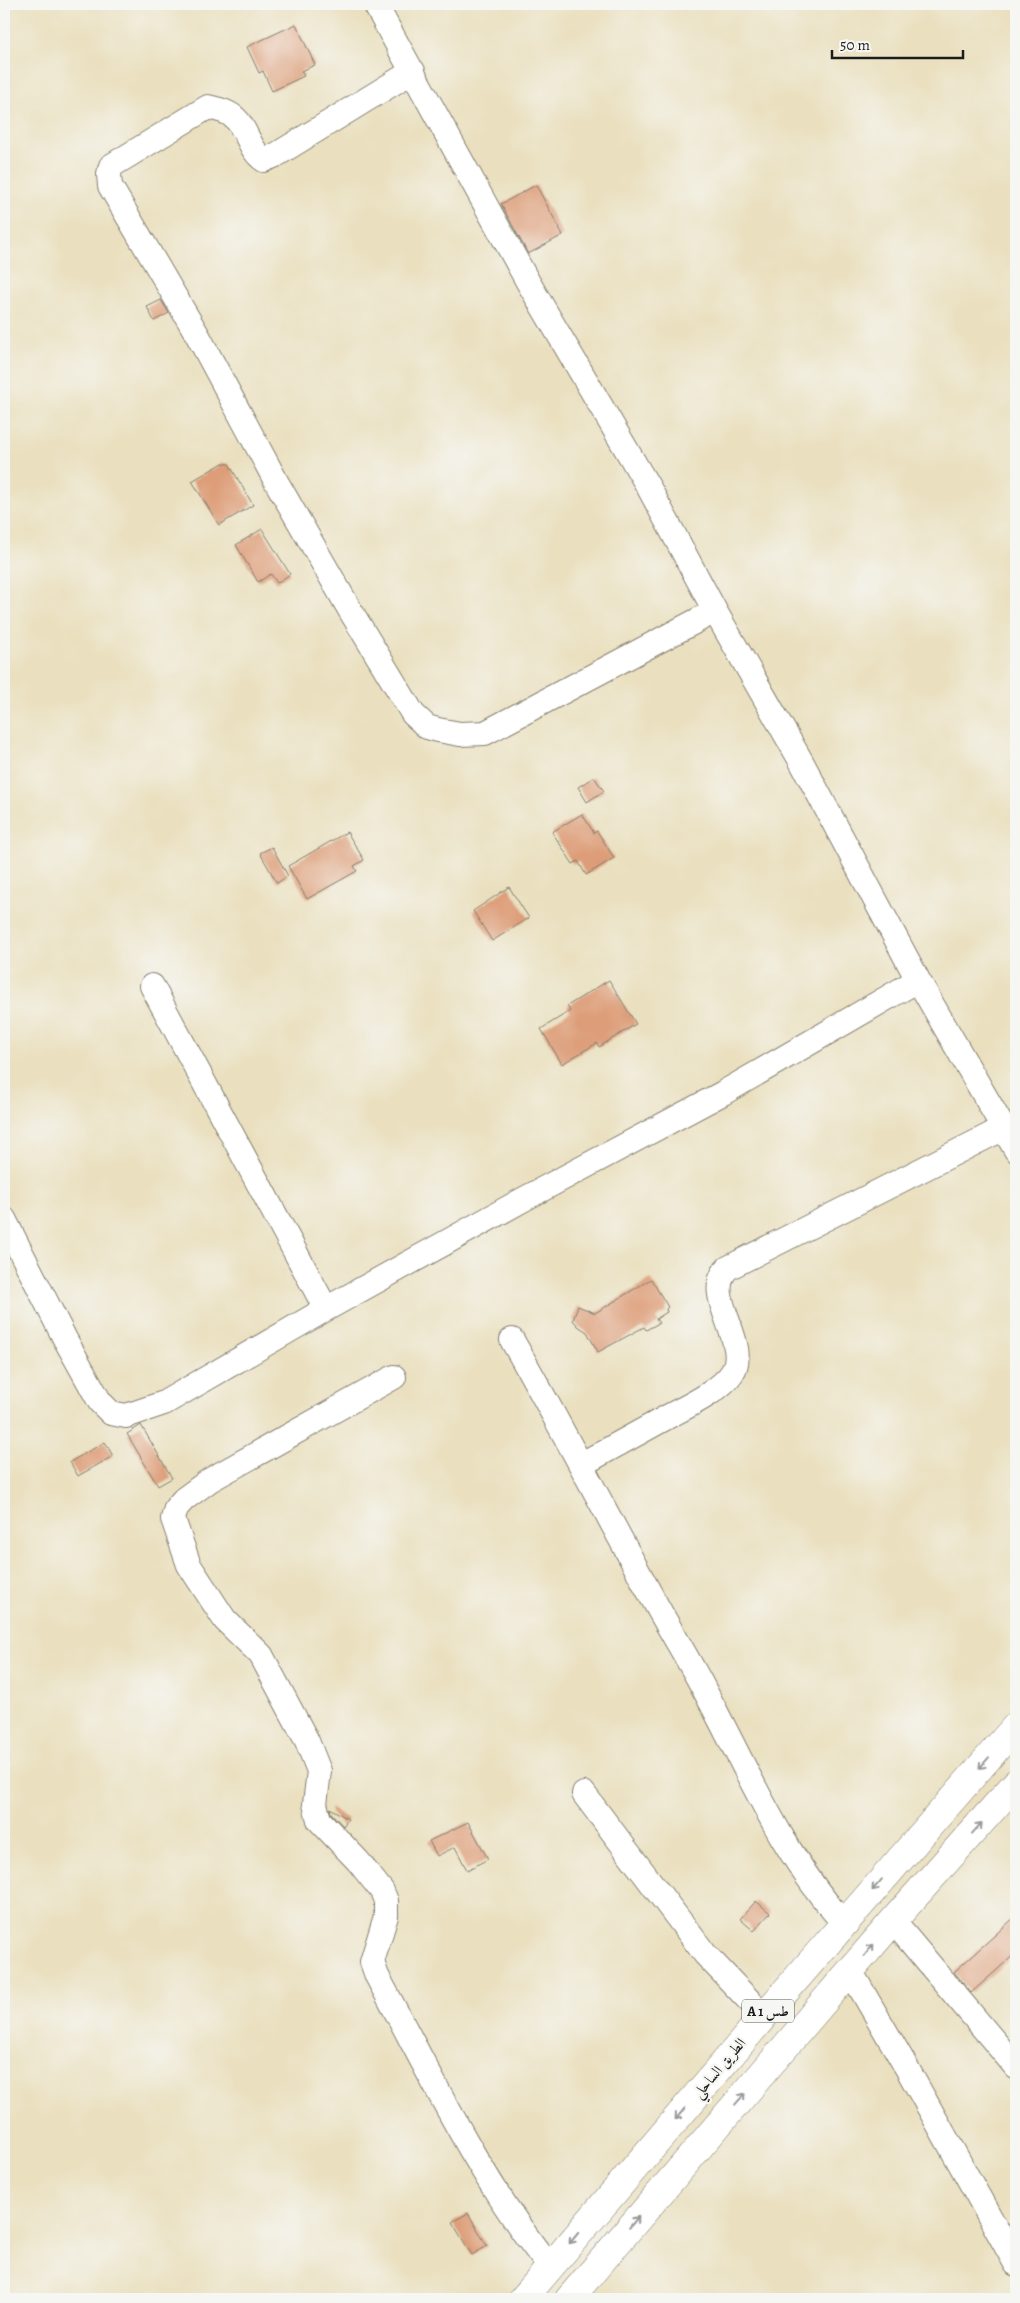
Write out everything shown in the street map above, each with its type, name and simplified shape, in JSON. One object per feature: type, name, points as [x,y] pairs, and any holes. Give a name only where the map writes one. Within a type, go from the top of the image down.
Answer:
[{"type":"highway","name":"الطريق الساحلي","points":[[523,2299],[844,1923],[1016,1726]]},
{"type":"highway","name":"A 1 طس","points":[[569,2299],[893,1921],[1016,1783]]},
{"type":"street","points":[[375,4],[528,282],[649,488],[715,611],[801,761],[918,980],[1016,1150]]},
{"type":"street","points":[[413,71],[276,155],[264,160],[256,155],[244,132],[232,115],[208,107],[110,166],[110,186],[197,334],[277,483],[350,610],[413,714],[427,727],[460,734],[485,732],[715,611]]},
{"type":"street","points":[[4,1218],[69,1347],[100,1402],[111,1413],[126,1416],[164,1402],[517,1203],[723,1093],[918,980]]},
{"type":"street","points":[[152,986],[326,1309]]},
{"type":"street","points":[[582,1464],[702,1398],[732,1374],[738,1360],[720,1294],[722,1276],[728,1268],[1004,1128]]},
{"type":"street","points":[[512,1340],[582,1464],[654,1601],[744,1762],[779,1835],[822,1899],[844,1923]]},
{"type":"street","points":[[394,1377],[210,1480],[184,1499],[176,1508],[173,1519],[189,1565],[225,1620],[261,1655],[307,1741],[319,1771],[315,1804],[319,1820],[358,1861],[386,1900],[386,1916],[372,1962],[377,1976],[486,2175],[512,2216],[550,2267]]},
{"type":"street","points":[[584,1794],[705,1954],[764,2016]]},
{"type":"street","points":[[893,1921],[1016,2067]]},
{"type":"street","points":[[851,1972],[1016,2264]]},
{"type":"building","points":[[296,24],[315,65],[301,71],[304,76],[272,91],[263,71],[259,73],[247,47]]},
{"type":"building","points":[[536,185],[563,235],[528,254],[501,204]]},
{"type":"building","points":[[161,300],[169,313],[154,321],[147,307]]},
{"type":"building","points":[[223,463],[229,464],[253,505],[219,525],[192,481]]},
{"type":"building","points":[[262,529],[290,574],[277,583],[271,574],[258,582],[236,545]]},
{"type":"building","points":[[594,777],[604,791],[587,802],[578,787]]},
{"type":"building","points":[[582,814],[594,833],[597,831],[614,858],[586,875],[578,861],[573,864],[552,832]]},
{"type":"building","points":[[347,832],[364,860],[354,866],[357,871],[307,899],[288,866]]},
{"type":"building","points":[[272,847],[288,876],[277,883],[260,853]]},
{"type":"building","points":[[509,887],[529,918],[492,941],[473,911]]},
{"type":"building","points":[[609,980],[636,1024],[599,1047],[597,1043],[562,1064],[541,1029],[570,1011],[567,1006]]},
{"type":"building","points":[[651,1279],[668,1307],[666,1309],[667,1312],[656,1319],[659,1323],[646,1330],[644,1327],[598,1352],[587,1332],[573,1320],[578,1306],[595,1313]]},
{"type":"building","points":[[141,1425],[172,1478],[158,1486],[127,1434]]},
{"type":"building","points":[[105,1442],[113,1456],[78,1476],[70,1462]]},
{"type":"building","points":[[330,1808],[348,1819],[343,1826],[331,1813]]},
{"type":"building","points":[[468,1822],[488,1859],[467,1870],[455,1847],[437,1856],[429,1841]]},
{"type":"building","points":[[756,1901],[770,1913],[754,1931],[740,1919]]},
{"type":"building","points":[[1016,1916],[1016,1953],[971,1993],[954,1972]]},
{"type":"building","points":[[468,2213],[487,2246],[472,2255],[452,2222]]}]
